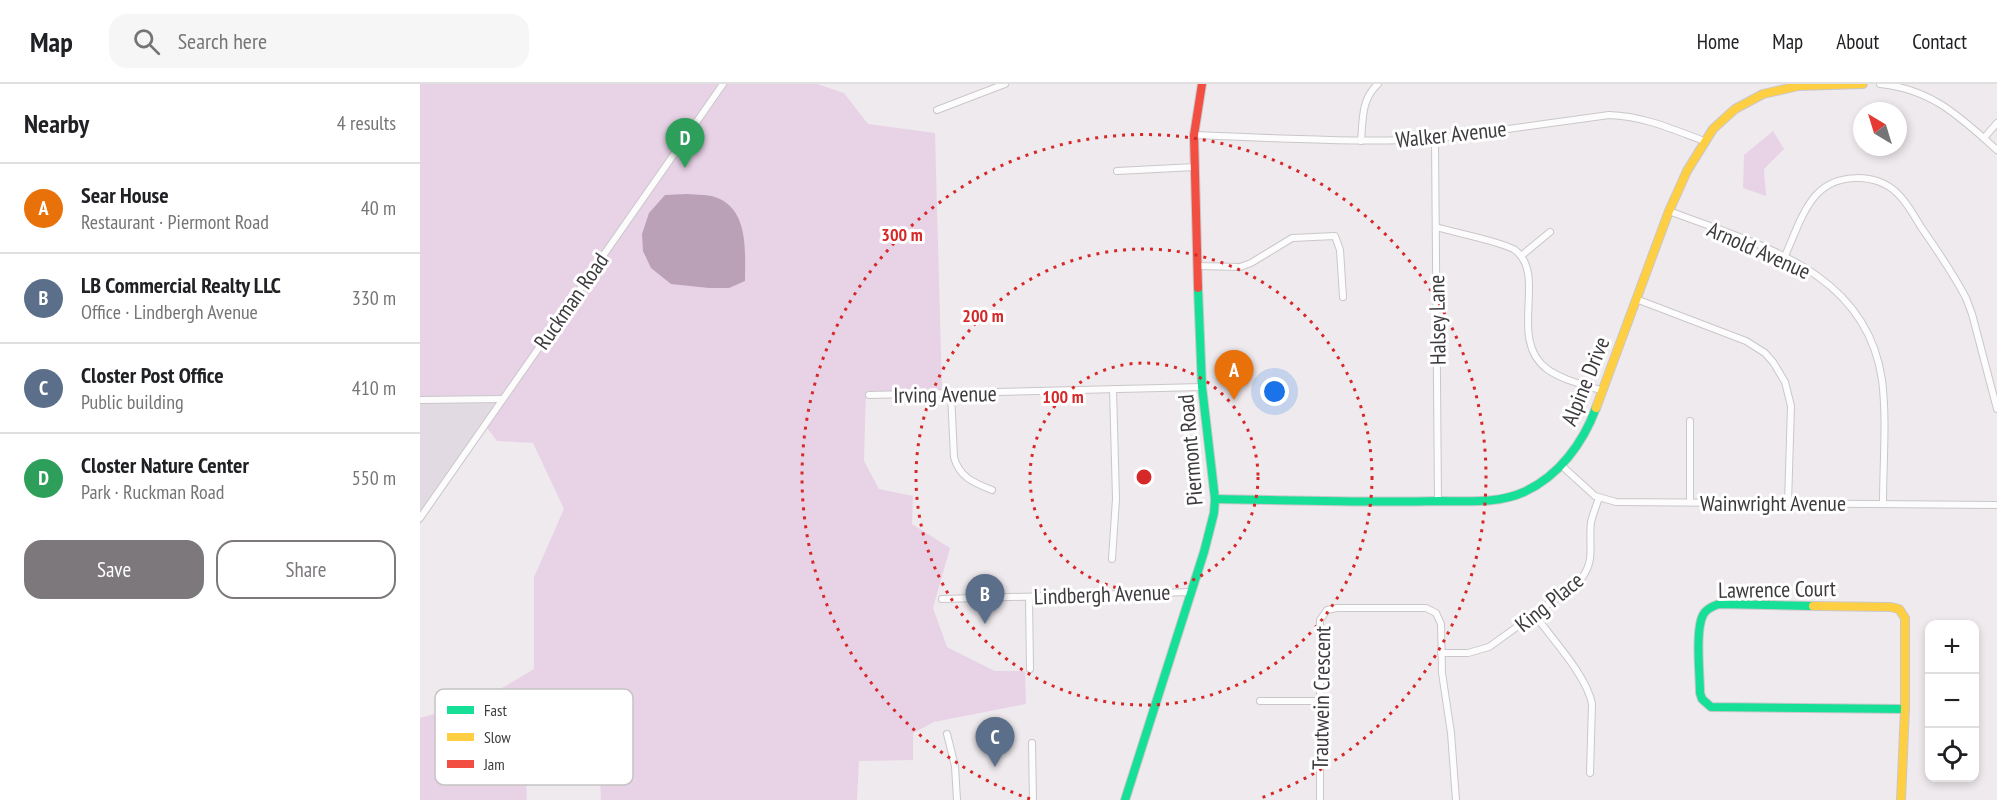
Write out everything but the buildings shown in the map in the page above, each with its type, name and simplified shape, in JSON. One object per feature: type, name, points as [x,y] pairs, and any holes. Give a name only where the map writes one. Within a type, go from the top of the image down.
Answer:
[{"type":"street","name":"Ruckman Road","points":[[420,518],[723,84]]},
{"type":"street","points":[[937,110],[1005,84]]},
{"type":"street","name":"Piermont Road","points":[[1125,800],[1210,532],[1214,513],[1215,500],[1202,387],[1194,135],[1202,84]]},
{"type":"street","points":[[1361,141],[1364,106],[1371,91],[1378,84]]},
{"type":"street","name":"Alpine Drive","points":[[1215,500],[1438,501],[1512,496],[1537,485],[1562,466],[1582,440],[1590,425],[1669,211],[1704,141],[1735,109],[1783,86],[1863,84]]},
{"type":"street","points":[[1880,84],[1905,88],[1935,100],[1962,118],[1997,150]]},
{"type":"street","name":"Walker Avenue","points":[[1194,135],[1361,141],[1435,139],[1617,116],[1647,120],[1704,141]]},
{"type":"street","points":[[1984,138],[1997,123]]},
{"type":"street","name":"Halsey Lane","points":[[1435,139],[1438,501]]},
{"type":"street","points":[[1118,171],[1195,167]]},
{"type":"street","points":[[1785,256],[1809,204],[1822,189],[1850,178],[1870,179],[1889,187],[1903,200],[1958,282],[1966,298],[1997,409]]},
{"type":"street","name":"Arnold Avenue","points":[[1669,211],[1785,256],[1811,270],[1840,294],[1859,318],[1874,348],[1883,396],[1883,504]]},
{"type":"street","points":[[1436,227],[1510,247],[1521,256],[1528,273],[1528,333],[1535,356],[1555,374],[1603,392]]},
{"type":"street","points":[[1521,256],[1550,232]]},
{"type":"street","points":[[1199,266],[1240,267],[1251,263],[1292,238],[1335,236],[1341,250],[1343,297]]},
{"type":"street","points":[[1636,300],[1746,340],[1765,353],[1773,362],[1785,382],[1791,406],[1788,503]]},
{"type":"street","name":"Irving Avenue","points":[[869,395],[1202,387]]},
{"type":"street","points":[[1112,560],[1116,499],[1113,389]]},
{"type":"street","points":[[951,394],[954,457],[957,467],[974,483],[992,490]]},
{"type":"street","points":[[420,400],[502,399]]},
{"type":"street","points":[[1690,421],[1690,502]]},
{"type":"street","points":[[1562,466],[1587,491],[1599,498]]},
{"type":"street","name":"Wainwright Avenue","points":[[1599,498],[1616,502],[1997,505]]},
{"type":"street","name":"King Place","points":[[1441,653],[1468,653],[1489,647],[1578,583],[1588,569],[1592,550],[1592,521],[1599,498]]},
{"type":"street","name":"Lindbergh Avenue","points":[[942,599],[1191,592]]},
{"type":"street","points":[[1029,597],[1030,669]]},
{"type":"street","name":"Lawrence Court","points":[[1901,800],[1905,709],[1905,618],[1899,609],[1719,604],[1704,614],[1701,625],[1700,693],[1702,699],[1711,707],[1905,709]]},
{"type":"street","name":"Trautwein Crescent","points":[[1320,800],[1320,620],[1331,608],[1426,608],[1436,613],[1441,624],[1442,673],[1451,733],[1455,800]]},
{"type":"street","points":[[1534,615],[1581,678],[1590,694],[1592,704],[1590,773]]},
{"type":"street","points":[[1260,700],[1320,700]]},
{"type":"street","points":[[947,734],[955,766],[957,800]]},
{"type":"street","points":[[1032,743],[1034,800]]},
{"type":"shaded area","points":[[420,84],[817,84],[844,93],[868,124],[935,133],[942,391],[866,391],[864,461],[879,489],[913,496],[912,524],[950,548],[933,608],[947,647],[995,671],[1025,671],[1026,704],[934,722],[913,733],[913,760],[859,761],[857,800],[601,800],[600,785],[633,785],[633,689],[500,689],[534,669],[534,577],[564,509],[533,443],[497,441],[487,428],[506,400],[420,399]]},
{"type":"shaded area","points":[[1773,131],[1784,149],[1764,169],[1766,196],[1743,188],[1744,155]]},
{"type":"shaded area","points":[[687,194],[716,197],[729,205],[736,214],[741,224],[745,247],[745,281],[729,288],[671,284],[651,268],[643,251],[642,234],[649,213],[665,195]]},
{"type":"shaded area","points":[[420,399],[507,399],[420,525]]},
{"type":"shaded area","points":[[435,714],[435,785],[526,785],[527,800],[420,800],[420,718]]},
{"type":"traffic: fast","points":[[1125,800],[1204,552],[1214,513],[1215,499],[1202,387],[1198,288]]},
{"type":"traffic: fast","points":[[1215,499],[1383,502],[1493,500],[1514,496],[1537,485],[1559,468],[1577,446],[1596,408]]},
{"type":"traffic: fast","points":[[1813,606],[1719,604],[1708,609],[1703,615],[1699,631],[1698,653],[1702,699],[1711,707],[1905,709]]},
{"type":"traffic: slow","points":[[1596,408],[1669,211],[1687,171],[1713,129],[1735,109],[1763,94],[1798,86],[1863,84]]},
{"type":"traffic: slow","points":[[1813,606],[1891,607],[1899,609],[1905,618],[1905,709],[1901,800]]},
{"type":"traffic: jam","points":[[1198,288],[1194,135],[1202,84]]},
{"type":"place","name":"Closter Nature Center","points":[[685,168]]},
{"type":"place","name":"Sear House","points":[[1234,400]]},
{"type":"place","name":"LB Commercial Realty LLC","points":[[985,624]]},
{"type":"place","name":"Closter Post Office","points":[[995,767]]}]
